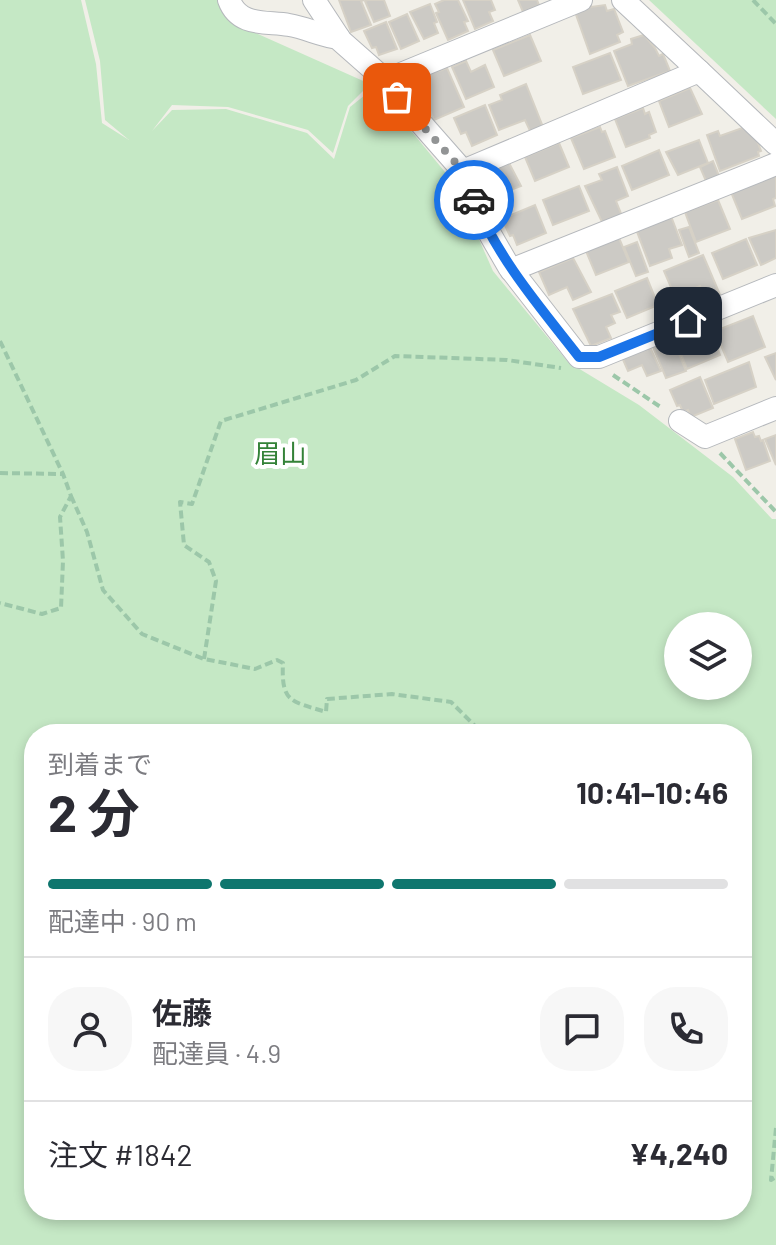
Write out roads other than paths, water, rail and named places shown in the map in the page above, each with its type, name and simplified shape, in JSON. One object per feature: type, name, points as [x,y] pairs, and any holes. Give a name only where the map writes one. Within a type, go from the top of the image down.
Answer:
[{"type":"street","points":[[229,0],[233,10],[241,17],[258,23],[293,25],[321,36],[339,38]]},
{"type":"street","points":[[314,0],[339,38],[384,81],[463,171],[483,222],[511,270],[579,357],[599,357],[776,285]]},
{"type":"street","points":[[384,81],[581,0]]},
{"type":"street","points":[[623,0],[776,144]]},
{"type":"street","points":[[463,171],[699,71]]},
{"type":"street","points":[[511,270],[776,164]]},
{"type":"street","points":[[680,421],[705,437],[776,408]]},
{"type":"park label","name":"眉山","points":[[280,454]]}]
